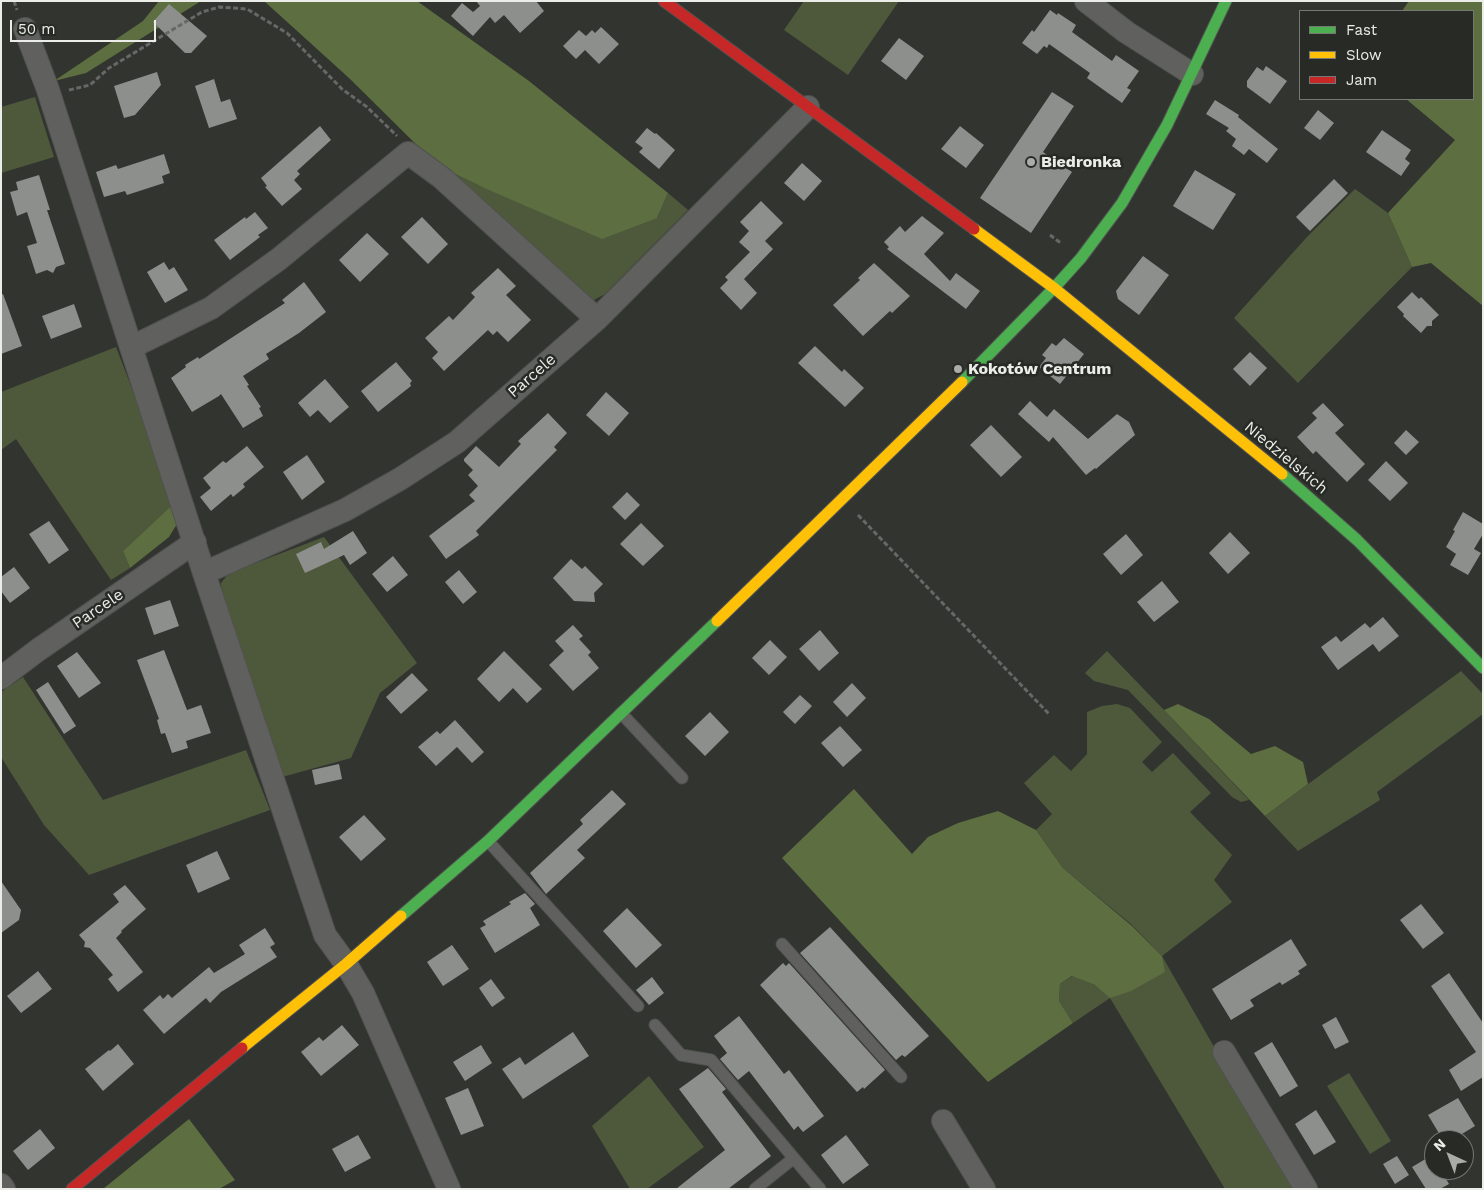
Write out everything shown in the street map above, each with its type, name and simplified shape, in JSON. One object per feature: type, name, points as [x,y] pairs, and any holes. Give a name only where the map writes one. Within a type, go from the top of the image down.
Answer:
[{"type":"street","name":"Niedzielskich","points":[[664,1],[969,228],[1054,288],[1290,481],[1358,540],[1483,668]]},
{"type":"street","points":[[1086,1],[1126,32],[1192,74]]},
{"type":"street","points":[[72,1189],[235,1052],[346,964],[488,841],[1054,288],[1081,258],[1122,203],[1167,125],[1226,1]]},
{"type":"street","points":[[25,29],[47,87],[204,574],[325,935],[346,964],[363,993],[449,1189]]},
{"type":"street","name":"Parcele","points":[[204,574],[345,510],[400,479],[457,442],[597,319],[808,107]]},
{"type":"street","points":[[132,347],[211,308],[279,259],[408,153],[442,178],[597,319]]},
{"type":"street","name":"Parcele","points":[[1,678],[38,650],[195,542]]},
{"type":"street","points":[[1224,1052],[1306,1189]]},
{"type":"street","points":[[943,1121],[984,1189]]},
{"type":"street","points":[[1,1185],[4,1189]]},
{"type":"lane","points":[[621,713],[682,778]]},
{"type":"lane","points":[[488,841],[638,1006]]},
{"type":"lane","points":[[782,944],[901,1077]]},
{"type":"lane","points":[[655,1024],[681,1055],[711,1060],[820,1189]]},
{"type":"lane","points":[[755,1189],[794,1158]]},
{"type":"path","points":[[47,87],[72,90],[90,85],[109,68],[202,12],[219,7],[247,9],[286,33],[342,89],[380,119],[398,137],[408,153]]},
{"type":"path","points":[[1050,235],[1068,248]]},
{"type":"path","points":[[841,498],[1049,714]]},
{"type":"green space","points":[[159,1],[201,1],[86,73],[54,81],[143,21]]},
{"type":"green space","points":[[264,1],[417,1],[529,81],[668,193],[657,218],[602,239],[482,187],[437,165],[349,78]]},
{"type":"green space","points":[[804,1],[899,1],[848,75],[784,30]]},
{"type":"green space","points":[[1409,1],[1483,1],[1483,306],[1431,263],[1412,267],[1388,213],[1455,140],[1407,100],[1474,100],[1474,10],[1403,10]]},
{"type":"green space","points":[[35,97],[54,157],[1,173],[1,107]]},
{"type":"green space","points":[[437,165],[482,187],[657,218],[668,193],[688,210],[605,294],[594,300],[579,294]]},
{"type":"green space","points":[[1355,189],[1388,213],[1412,267],[1298,383],[1234,318],[1307,237]]},
{"type":"green space","points":[[116,347],[148,430],[172,505],[123,551],[130,568],[111,580],[16,439],[1,450],[1,392]]},
{"type":"green space","points":[[172,505],[177,524],[169,537],[130,568],[123,551]]},
{"type":"green space","points":[[324,537],[417,663],[380,693],[351,758],[282,777],[222,600],[221,583],[229,573]]},
{"type":"green space","points":[[1107,651],[1249,800],[1241,802],[1232,797],[1128,690],[1094,681],[1085,673]]},
{"type":"green space","points":[[1461,671],[1483,694],[1483,714],[1377,792],[1380,800],[1298,851],[1265,816]]},
{"type":"green space","points":[[23,677],[103,800],[246,750],[270,810],[89,875],[44,825],[1,757],[1,692]]},
{"type":"green space","points":[[1117,704],[1130,708],[1162,742],[1142,762],[1152,772],[1173,753],[1211,793],[1190,812],[1232,855],[1214,880],[1232,902],[1162,956],[1132,925],[1063,868],[1036,830],[1052,814],[1024,783],[1054,755],[1071,771],[1087,754],[1087,712],[1102,706]]},
{"type":"green space","points":[[1178,704],[1209,719],[1251,754],[1275,746],[1303,762],[1308,784],[1265,816],[1164,710]]},
{"type":"green space","points":[[854,789],[912,854],[928,837],[958,823],[998,811],[1036,830],[1063,868],[1132,926],[1162,956],[1165,972],[1131,991],[1110,998],[1095,985],[1072,976],[1060,984],[1059,1001],[1073,1023],[988,1082],[782,858]]},
{"type":"green space","points":[[1162,956],[1217,1052],[1302,1189],[1225,1189],[1110,998],[1073,1023],[1059,1001],[1060,984],[1073,976],[1095,985]]},
{"type":"green space","points":[[1349,1073],[1391,1141],[1370,1154],[1327,1086]]},
{"type":"green space","points":[[649,1076],[704,1147],[647,1189],[630,1189],[592,1126]]},
{"type":"green space","points":[[189,1119],[235,1180],[219,1189],[103,1189]]},
{"type":"building","points":[[476,1],[536,1],[544,11],[520,33],[504,15],[495,23],[490,17],[473,36],[451,16],[462,3],[473,12],[480,6]]},
{"type":"building","points":[[169,4],[207,36],[191,53],[185,53],[153,22]]},
{"type":"building","points":[[1050,10],[1076,25],[1072,32],[1112,61],[1116,55],[1139,71],[1127,88],[1131,90],[1122,103],[1087,78],[1090,73],[1049,44],[1047,48],[1044,46],[1037,54],[1022,43],[1032,30],[1034,32]]},
{"type":"building","points":[[601,27],[619,44],[599,64],[585,50],[576,59],[563,46],[579,30],[586,36],[592,30],[595,33]]},
{"type":"building","points":[[899,38],[924,56],[906,80],[881,61]]},
{"type":"building","points":[[1266,66],[1287,81],[1270,104],[1247,87],[1247,81],[1257,67],[1263,71]]},
{"type":"building","points":[[157,72],[161,85],[135,115],[124,118],[114,86]]},
{"type":"building","points":[[214,79],[221,102],[230,99],[237,119],[209,128],[195,86]]},
{"type":"building","name":"Biedronka","points":[[1052,92],[1074,106],[1043,152],[1072,172],[1031,233],[980,198]]},
{"type":"building","points":[[1215,100],[1239,115],[1238,117],[1278,149],[1267,163],[1249,149],[1244,155],[1232,146],[1236,139],[1226,131],[1229,128],[1206,114]]},
{"type":"building","points":[[1318,110],[1334,123],[1320,140],[1304,128]]},
{"type":"building","points":[[320,126],[331,140],[297,171],[300,174],[294,180],[302,189],[282,206],[265,187],[267,186],[261,178]]},
{"type":"building","points":[[960,126],[984,145],[966,168],[941,149]]},
{"type":"building","points":[[647,128],[656,133],[675,150],[659,169],[639,152],[643,148],[635,142]]},
{"type":"building","points":[[1382,130],[1411,150],[1405,159],[1410,163],[1401,176],[1366,152]]},
{"type":"building","points":[[164,154],[170,173],[162,176],[164,183],[127,195],[125,191],[104,197],[96,172],[116,165],[118,169]]},
{"type":"building","points":[[802,163],[822,181],[804,201],[784,183]]},
{"type":"building","points":[[1195,170],[1236,194],[1213,230],[1173,206]]},
{"type":"building","points":[[39,175],[50,210],[47,210],[65,264],[56,267],[53,273],[47,270],[36,274],[27,246],[37,243],[27,212],[17,216],[10,192],[18,190],[16,182]]},
{"type":"building","points":[[1334,179],[1348,193],[1310,231],[1296,217]]},
{"type":"building","points":[[761,201],[783,223],[765,241],[773,249],[744,279],[757,293],[741,310],[720,288],[728,280],[725,277],[750,252],[739,242],[749,231],[740,222]]},
{"type":"building","points":[[255,212],[268,228],[258,235],[260,237],[230,260],[214,240],[245,217],[246,219]]},
{"type":"building","points":[[922,216],[944,233],[924,254],[950,281],[956,273],[980,291],[966,309],[887,249],[889,247],[884,242],[900,226],[905,232]]},
{"type":"building","points":[[422,217],[448,244],[428,264],[401,237]]},
{"type":"building","points":[[367,233],[389,254],[360,282],[339,260]]},
{"type":"building","points":[[1143,256],[1169,275],[1139,315],[1118,299],[1116,291]]},
{"type":"building","points":[[164,262],[169,270],[174,267],[188,290],[165,303],[147,272]]},
{"type":"building","points":[[874,263],[910,296],[892,313],[890,311],[863,336],[833,305],[860,280],[858,278]]},
{"type":"building","points":[[498,268],[516,286],[506,295],[531,320],[508,342],[497,331],[493,335],[488,330],[444,371],[432,358],[438,352],[425,338],[449,316],[453,320],[475,297],[471,293]]},
{"type":"building","points":[[304,282],[326,312],[299,333],[266,354],[269,359],[243,376],[249,385],[247,386],[261,407],[259,408],[263,416],[243,428],[221,394],[192,412],[171,378],[186,367],[185,365],[198,357],[199,359],[285,303],[282,300]]},
{"type":"building","points":[[1412,292],[1419,299],[1421,297],[1439,315],[1432,321],[1432,326],[1427,326],[1421,333],[1403,316],[1404,314],[1397,307]]},
{"type":"building","points":[[3,294],[22,346],[1,354],[1,295]]},
{"type":"building","points":[[74,304],[82,327],[51,339],[42,316]]},
{"type":"building","points":[[1064,338],[1084,354],[1060,384],[1039,367],[1046,358],[1042,355],[1052,343],[1056,346]]},
{"type":"building","points":[[815,346],[842,372],[844,369],[864,388],[845,407],[798,363]]},
{"type":"building","points":[[1250,352],[1267,368],[1250,386],[1233,369]]},
{"type":"building","points":[[396,362],[412,381],[410,383],[411,386],[378,412],[361,391]]},
{"type":"building","points":[[325,379],[349,407],[330,423],[318,410],[310,417],[298,403]]},
{"type":"building","points":[[606,392],[629,413],[609,436],[586,415]]},
{"type":"building","points":[[1030,401],[1047,417],[1054,409],[1088,439],[1117,414],[1129,422],[1135,435],[1096,469],[1086,475],[1053,437],[1049,442],[1018,414]]},
{"type":"building","points":[[1323,403],[1344,425],[1335,433],[1365,464],[1347,482],[1316,451],[1313,454],[1297,437],[1317,418],[1312,413]]},
{"type":"building","points":[[548,413],[567,433],[554,447],[557,450],[476,531],[479,535],[446,559],[429,536],[475,501],[469,495],[478,486],[468,475],[473,470],[464,459],[476,446],[499,467],[521,444],[518,441]]},
{"type":"building","points":[[991,425],[1022,457],[1001,477],[970,445]]},
{"type":"building","points":[[1406,430],[1419,442],[1406,455],[1394,443]]},
{"type":"building","points":[[247,446],[264,467],[243,484],[245,487],[233,497],[231,494],[211,511],[200,497],[211,488],[203,478],[223,461],[226,463]]},
{"type":"building","points":[[307,455],[325,482],[302,500],[283,472]]},
{"type":"building","points":[[1386,461],[1408,483],[1390,501],[1368,480]]},
{"type":"building","points":[[627,492],[640,505],[625,520],[612,507]]},
{"type":"building","points":[[1463,512],[1483,524],[1483,534],[1474,549],[1481,553],[1468,575],[1450,565],[1456,554],[1446,547]]},
{"type":"building","points":[[49,521],[69,550],[49,564],[29,534]]},
{"type":"building","points":[[641,523],[664,546],[643,566],[620,544]]},
{"type":"building","points":[[353,531],[367,553],[350,565],[344,555],[305,573],[296,554],[321,542],[324,549]]},
{"type":"building","points":[[1230,532],[1250,553],[1228,574],[1209,553]]},
{"type":"building","points":[[1126,534],[1143,555],[1121,575],[1103,554]]},
{"type":"building","points":[[393,556],[408,575],[387,592],[372,574]]},
{"type":"building","points":[[571,559],[582,569],[585,566],[603,584],[594,593],[595,602],[574,601],[553,578]]},
{"type":"building","points":[[14,567],[30,588],[10,603],[1,591],[1,577]]},
{"type":"building","points":[[459,570],[477,592],[463,604],[445,582]]},
{"type":"building","points":[[1162,581],[1179,602],[1154,622],[1137,602]]},
{"type":"building","points":[[170,600],[179,626],[154,635],[145,608]]},
{"type":"building","points":[[1383,617],[1399,636],[1379,652],[1373,644],[1338,670],[1321,647],[1336,636],[1341,642],[1365,623],[1370,628]]},
{"type":"building","points":[[573,625],[583,636],[579,639],[591,652],[588,655],[599,668],[573,691],[549,665],[564,651],[555,641]]},
{"type":"building","points":[[820,630],[839,653],[819,671],[799,649]]},
{"type":"building","points":[[770,640],[787,657],[769,675],[752,658]]},
{"type":"building","points":[[164,650],[187,710],[201,705],[211,733],[186,741],[188,748],[172,753],[165,733],[161,734],[157,720],[159,719],[137,660]]},
{"type":"building","points":[[504,651],[542,689],[527,703],[513,688],[499,702],[477,679]]},
{"type":"building","points":[[77,652],[101,683],[79,698],[57,666]]},
{"type":"building","points":[[412,673],[428,690],[401,714],[386,697]]},
{"type":"building","points":[[48,682],[76,726],[64,734],[36,690]]},
{"type":"building","points":[[852,683],[866,698],[847,717],[833,702]]},
{"type":"building","points":[[800,695],[812,706],[795,724],[783,712]]},
{"type":"building","points":[[710,712],[729,732],[705,756],[685,736]]},
{"type":"building","points":[[455,720],[484,752],[472,763],[457,747],[436,766],[418,747],[437,731],[440,734]]},
{"type":"building","points":[[840,726],[862,750],[843,767],[821,743]]},
{"type":"building","points":[[339,764],[342,779],[315,785],[312,770]]},
{"type":"building","points":[[612,790],[626,804],[577,850],[585,858],[546,894],[530,873],[583,824],[580,820]]},
{"type":"building","points":[[364,815],[386,839],[361,861],[339,837]]},
{"type":"building","points":[[217,851],[230,879],[198,893],[186,865]]},
{"type":"building","points":[[1,881],[21,910],[19,920],[1,933]]},
{"type":"building","points":[[125,885],[146,909],[121,931],[116,938],[143,972],[118,992],[108,979],[113,975],[90,948],[84,947],[85,942],[79,935],[119,902],[113,894]]},
{"type":"building","points":[[525,893],[535,904],[530,908],[540,925],[495,953],[480,928],[486,925],[483,921]]},
{"type":"building","points":[[1421,904],[1444,933],[1423,949],[1400,920]]},
{"type":"building","points":[[627,908],[662,945],[636,968],[603,931]]},
{"type":"building","points":[[830,927],[929,1036],[905,1057],[902,1055],[896,1060],[800,953]]},
{"type":"building","points":[[265,928],[275,944],[270,947],[277,957],[221,992],[210,1003],[206,998],[164,1034],[143,1010],[160,995],[163,999],[168,994],[172,998],[209,967],[214,973],[245,954],[239,945]]},
{"type":"building","points":[[1291,939],[1307,965],[1298,971],[1300,974],[1282,985],[1280,982],[1250,1000],[1254,1006],[1231,1020],[1212,989]]},
{"type":"building","points":[[452,945],[469,969],[443,986],[427,962]]},
{"type":"building","points":[[783,963],[786,966],[789,963],[885,1070],[864,1089],[863,1087],[857,1092],[760,985]]},
{"type":"building","points":[[38,971],[52,989],[21,1013],[7,996]]},
{"type":"building","points":[[1449,973],[1483,1023],[1483,1077],[1461,1091],[1449,1070],[1476,1052],[1431,986]]},
{"type":"building","points":[[652,977],[664,993],[649,1005],[636,990]]},
{"type":"building","points":[[491,979],[505,998],[492,1007],[479,988]]},
{"type":"building","points":[[739,1016],[784,1074],[789,1070],[824,1116],[803,1132],[798,1126],[794,1130],[749,1071],[738,1080],[720,1059],[727,1053],[714,1036]]},
{"type":"building","points":[[1336,1017],[1349,1042],[1335,1049],[1322,1025]]},
{"type":"building","points":[[342,1025],[359,1045],[321,1076],[301,1052],[319,1037],[323,1041]]},
{"type":"building","points":[[573,1032],[589,1056],[523,1099],[502,1069],[520,1057],[525,1065]]},
{"type":"building","points":[[1272,1042],[1298,1086],[1280,1097],[1254,1053]]},
{"type":"building","points":[[118,1044],[134,1064],[103,1091],[85,1069]]},
{"type":"building","points":[[481,1045],[492,1063],[465,1081],[453,1062]]},
{"type":"building","points":[[708,1068],[726,1089],[722,1092],[771,1156],[728,1189],[676,1189],[725,1150],[679,1089]]},
{"type":"building","points":[[468,1088],[484,1126],[461,1135],[445,1098]]},
{"type":"building","points":[[1458,1098],[1475,1126],[1468,1130],[1437,1130],[1428,1115]]},
{"type":"building","points":[[1316,1110],[1336,1142],[1314,1155],[1295,1124]]},
{"type":"building","points":[[40,1129],[55,1148],[28,1170],[13,1151]]},
{"type":"building","points":[[358,1135],[371,1158],[345,1172],[332,1149]]},
{"type":"building","points":[[846,1135],[869,1165],[843,1184],[821,1155]]},
{"type":"building","points":[[1397,1156],[1409,1175],[1395,1184],[1383,1164]]},
{"type":"building","points":[[1424,1160],[1424,1180],[1447,1180],[1449,1184],[1440,1189],[1426,1189],[1412,1167]]},
{"type":"traffic: fast","points":[[962,382],[1081,258],[1122,203],[1167,125],[1226,1]]},
{"type":"traffic: fast","points":[[1282,474],[1357,540],[1483,668]]},
{"type":"traffic: fast","points":[[401,916],[488,841],[717,621]]},
{"type":"traffic: slow","points":[[974,229],[1054,288],[1282,474]]},
{"type":"traffic: slow","points":[[717,621],[962,382]]},
{"type":"traffic: slow","points":[[242,1048],[346,964],[401,916]]},
{"type":"traffic: jam","points":[[664,1],[974,229]]},
{"type":"traffic: jam","points":[[72,1189],[242,1048]]},
{"type":"place","name":"Biedronka","points":[[1031,162]]},
{"type":"place","name":"Kokotów Centrum","points":[[958,369]]}]
